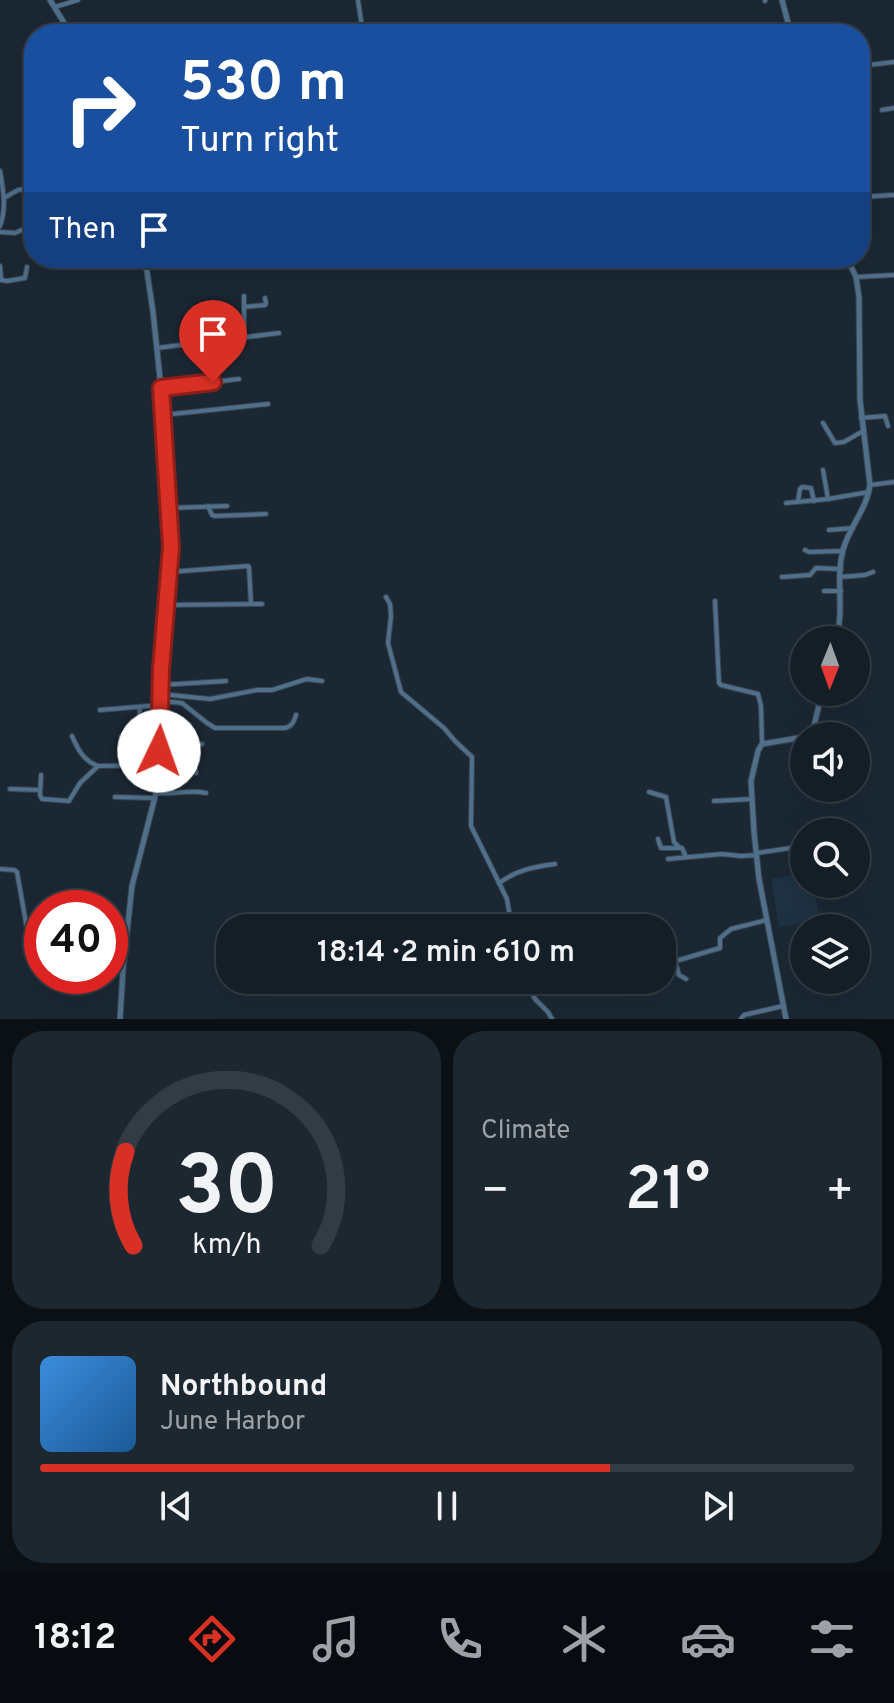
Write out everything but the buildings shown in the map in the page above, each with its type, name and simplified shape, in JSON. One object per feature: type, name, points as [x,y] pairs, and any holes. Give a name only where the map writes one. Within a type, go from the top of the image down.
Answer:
[{"type":"street","points":[[50,0],[65,24]]},
{"type":"street","points":[[55,7],[78,0]]},
{"type":"street","points":[[358,0],[362,24]]},
{"type":"street","points":[[782,0],[788,24]]},
{"type":"street","points":[[870,65],[894,62]]},
{"type":"street","points":[[882,110],[894,108]]},
{"type":"street","points":[[0,171],[4,198],[0,229],[15,233],[24,229]]},
{"type":"street","points":[[4,198],[24,189]]},
{"type":"street","points":[[870,196],[894,195]]},
{"type":"street","points":[[0,266],[1,281],[26,277],[27,268]]},
{"type":"street","points":[[128,924],[132,886],[155,796],[170,572],[170,508],[161,388],[146,268]]},
{"type":"street","points":[[840,626],[843,551],[870,488],[861,418],[859,297],[852,268]]},
{"type":"street","points":[[856,277],[894,275]]},
{"type":"street","points":[[237,338],[244,329],[244,296]]},
{"type":"street","points":[[244,307],[265,305],[265,298]]},
{"type":"street","points":[[157,348],[279,333]]},
{"type":"street","points":[[161,388],[239,379]]},
{"type":"street","points":[[163,415],[268,404]]},
{"type":"street","points":[[861,418],[885,416],[888,426]]},
{"type":"street","points":[[823,423],[835,443],[844,442],[863,431]]},
{"type":"street","points":[[823,470],[828,499]]},
{"type":"street","points":[[786,503],[828,499],[894,482]]},
{"type":"street","points":[[798,502],[801,488],[809,487],[814,501]]},
{"type":"street","points":[[208,506],[215,516],[266,514]]},
{"type":"street","points":[[170,508],[227,506]]},
{"type":"street","points":[[829,530],[853,528]]},
{"type":"street","points":[[805,550],[843,551]]},
{"type":"street","points":[[170,572],[248,566],[251,604]]},
{"type":"street","points":[[782,577],[810,575],[816,568],[841,569]]},
{"type":"street","points":[[840,577],[873,572]]},
{"type":"street","points":[[824,591],[841,591]]},
{"type":"street","points":[[386,597],[391,616],[388,643],[401,692],[444,728],[472,757],[471,826],[509,905],[509,914]]},
{"type":"street","points":[[715,601],[719,683],[758,694],[761,706],[762,744],[751,781],[752,799],[767,920],[786,1019]]},
{"type":"street","points":[[167,605],[262,604]]},
{"type":"street","points":[[100,710],[140,707],[161,700],[210,699],[272,690],[307,679],[322,681]]},
{"type":"street","points":[[161,685],[226,681]]},
{"type":"street","points":[[161,700],[182,703],[207,723],[221,729],[285,728],[289,727],[296,715]]},
{"type":"street","points":[[121,737],[138,735],[140,707]]},
{"type":"street","points":[[72,736],[84,757],[98,766],[193,762],[196,773]]},
{"type":"street","points":[[762,744],[790,739]]},
{"type":"street","points":[[159,742],[202,744]]},
{"type":"street","points":[[41,775],[42,799],[69,801],[80,783],[98,766]]},
{"type":"street","points":[[10,789],[40,790]]},
{"type":"street","points":[[115,797],[191,791],[206,793]]},
{"type":"street","points":[[649,792],[666,797],[674,842],[684,849],[686,857]]},
{"type":"street","points":[[714,801],[752,799]]},
{"type":"street","points":[[658,839],[661,848],[680,848]]},
{"type":"street","points":[[668,859],[722,854],[741,856],[790,848]]},
{"type":"street","points":[[499,883],[515,872],[555,864]]},
{"type":"street","points":[[0,869],[17,872],[24,912]]},
{"type":"street","points":[[676,961],[720,948],[720,938],[731,929],[767,920]]},
{"type":"street","points":[[676,964],[679,975],[686,979]]},
{"type":"street","points":[[120,1019],[122,994]]},
{"type":"street","points":[[532,994],[552,1019]]},
{"type":"street","points":[[741,1019],[744,1015],[783,1005]]},
{"type":"shaded area","points":[[790,876],[790,898],[816,898],[819,914],[790,914],[790,925],[779,927],[771,879]]},
{"type":"route","points":[[159,751],[161,669],[171,547],[161,388],[213,382]]}]
